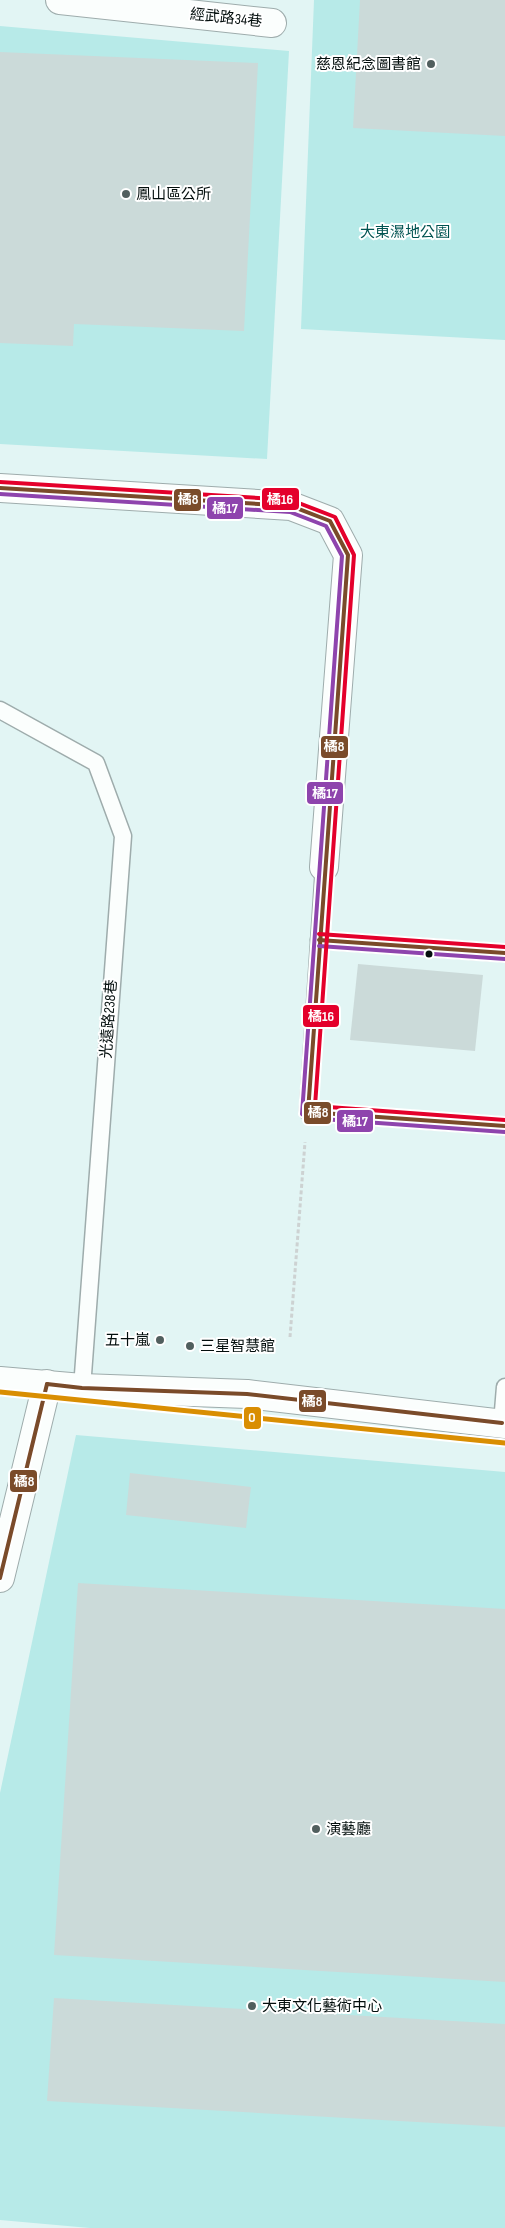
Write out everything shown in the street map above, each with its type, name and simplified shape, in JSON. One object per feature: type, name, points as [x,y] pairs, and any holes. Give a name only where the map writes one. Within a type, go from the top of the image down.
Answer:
[{"type":"street","name":"經武路34巷","points":[[60,0],[272,23]]},
{"type":"street","points":[[0,488],[291,506],[330,521],[348,555],[324,867]]},
{"type":"street","points":[[0,1381],[82,1388],[247,1394],[503,1424]]},
{"type":"street","points":[[0,1578],[47,1384]]},
{"type":"lane","name":"光遠路238巷","points":[[0,710],[96,763],[122,836],[82,1388]]},
{"type":"lane","points":[[324,867],[308,1112],[505,1126]]},
{"type":"lane","points":[[318,940],[505,953]]},
{"type":"lane","points":[[503,1424],[505,1386]]},
{"type":"path","points":[[290,1337],[308,1112]]},
{"type":"green space","name":"大東濕地公園","points":[[314,0],[505,0],[505,340],[301,329]]},
{"type":"green space","name":"鳳山區公所","points":[[0,26],[289,51],[267,459],[0,444]]},
{"type":"green space","name":"大東文化藝術中心","points":[[76,1435],[505,1472],[505,2228],[90,2228],[0,2220],[0,1793]]},
{"type":"building","name":"慈恩紀念圖書館","points":[[360,0],[505,0],[505,136],[353,128]]},
{"type":"building","name":"鳳山區公所","points":[[0,52],[258,63],[244,331],[74,324],[73,346],[0,343]]},
{"type":"building","points":[[358,964],[483,975],[475,1051],[350,1040]]},
{"type":"building","points":[[130,1473],[251,1487],[246,1528],[126,1515]]},
{"type":"building","points":[[78,1583],[505,1609],[505,1982],[54,1955]]},
{"type":"building","points":[[54,1998],[505,2024],[505,2127],[47,2101]]},
{"type":"transit line","name":"橘16","points":[[0,482],[291,500],[335,517],[354,555],[315,1106],[505,1120]]},
{"type":"transit line","name":"橘8","points":[[0,488],[291,506],[330,521],[348,555],[308,1112],[505,1126]]},
{"type":"transit line","name":"橘17","points":[[0,494],[290,512],[326,526],[342,556],[302,1114],[308,1118],[505,1132]]},
{"type":"transit line","name":"橘16","points":[[319,934],[505,947]]},
{"type":"transit line","name":"橘8","points":[[319,940],[505,953]]},
{"type":"transit line","name":"橘17","points":[[319,946],[505,959]]},
{"type":"transit line","name":"橘8","points":[[47,1384],[82,1388],[247,1394],[502,1423]]},
{"type":"transit line","name":"橘8","points":[[0,1578],[47,1384]]},
{"type":"transit line","name":"O","points":[[0,1392],[505,1443]]},
{"type":"place","name":"慈恩紀念圖書館","points":[[431,64]]},
{"type":"place","name":"鳳山區公所","points":[[126,194]]},
{"type":"place","name":"五十嵐","points":[[160,1340]]},
{"type":"place","name":"三星智慧館","points":[[190,1346]]},
{"type":"place","name":"演藝廳","points":[[316,1829]]},
{"type":"place","name":"大東文化藝術中心","points":[[252,2006]]}]
